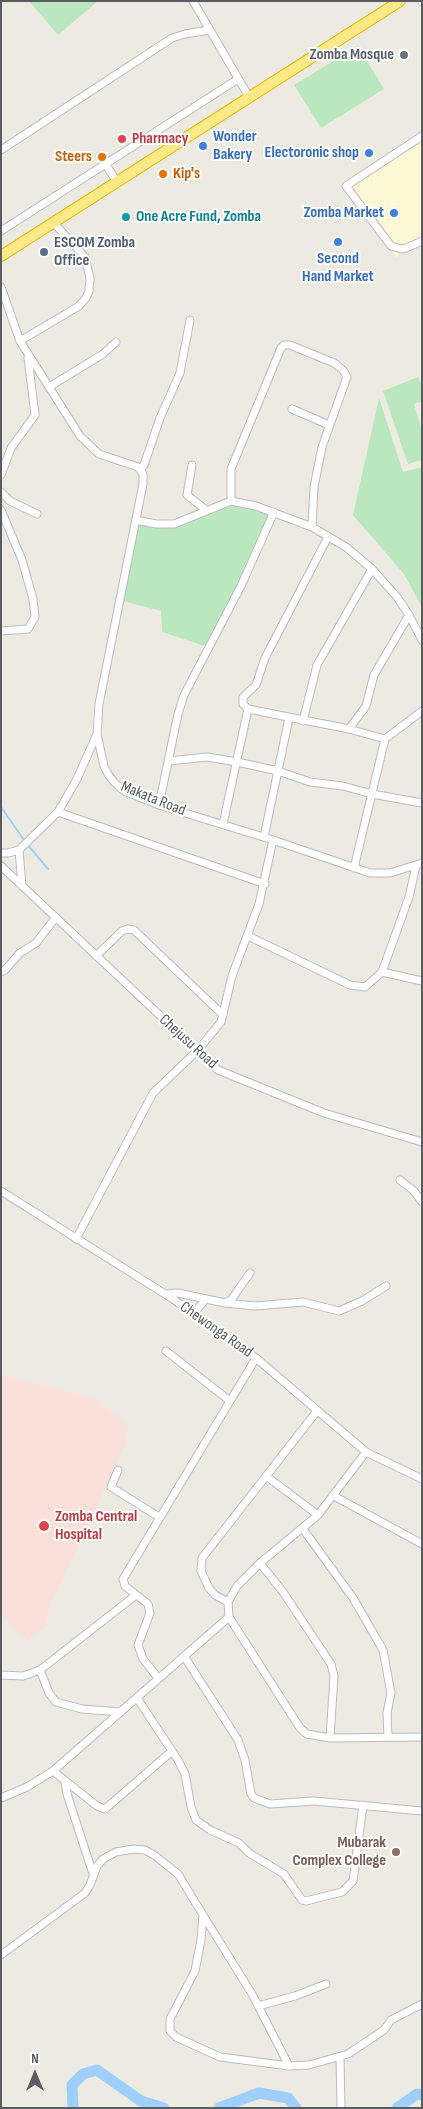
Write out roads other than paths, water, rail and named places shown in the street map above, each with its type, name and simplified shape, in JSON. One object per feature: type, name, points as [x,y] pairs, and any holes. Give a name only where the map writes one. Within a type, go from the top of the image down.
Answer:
[{"type":"highway","points":[[1,256],[400,1]]},
{"type":"street","points":[[194,1],[249,97]]},
{"type":"street","points":[[1,150],[172,38],[209,30]]},
{"type":"street","points":[[1,231],[238,79]]},
{"type":"street","points":[[422,136],[346,186],[392,246],[401,249],[422,241]]},
{"type":"street","points":[[106,165],[117,182]]},
{"type":"street","points":[[20,341],[79,306],[86,298],[89,290],[90,278],[85,257],[53,222]]},
{"type":"street","points":[[1,287],[20,341],[80,436],[94,451],[104,457],[140,469],[144,465],[160,418],[180,373],[190,320]]},
{"type":"street","points":[[49,387],[103,354],[116,342]]},
{"type":"street","points":[[231,501],[231,469],[281,348],[284,345],[290,345],[340,366],[346,374],[346,383],[329,425],[316,474],[312,527]]},
{"type":"street","points":[[1,475],[11,448],[35,415],[28,355]]},
{"type":"street","points":[[292,408],[329,425]]},
{"type":"street","points":[[192,465],[187,494],[206,510]]},
{"type":"street","name":"Makata Road","points":[[140,469],[143,474],[143,484],[98,704],[97,734],[104,766],[114,782],[124,791],[160,805],[377,875],[390,874],[419,864]]},
{"type":"street","points":[[1,492],[5,500],[37,514]]},
{"type":"street","points":[[136,520],[165,525],[174,524],[231,501],[256,506],[312,527],[346,547],[372,569],[392,591],[409,615],[422,640]]},
{"type":"street","points":[[1,510],[22,560],[33,599],[35,617],[28,629],[1,631]]},
{"type":"street","points":[[160,805],[178,714],[184,695],[239,590],[274,512]]},
{"type":"street","points":[[328,537],[265,658],[256,685],[243,697],[243,704],[248,710],[349,729],[385,739]]},
{"type":"street","points":[[303,721],[317,665],[372,569]]},
{"type":"street","points":[[349,729],[366,706],[374,675],[409,615]]},
{"type":"street","points":[[223,824],[248,710]]},
{"type":"street","points":[[354,868],[385,739],[422,711]]},
{"type":"street","points":[[264,837],[289,718]]},
{"type":"street","points":[[1,853],[19,850],[58,812],[77,779],[97,734]]},
{"type":"street","points":[[169,761],[207,757],[278,771],[310,782],[343,786],[372,794],[422,803]]},
{"type":"street","points":[[58,812],[265,884]]},
{"type":"street","points":[[76,1239],[158,1086],[197,1051],[218,1027],[232,976],[248,936],[265,884],[273,840]]},
{"type":"street","points":[[19,850],[22,886]]},
{"type":"street","points":[[248,936],[350,985],[365,987],[382,972],[419,864]]},
{"type":"street","name":"Chejusu Road","points":[[2,869],[218,1070],[324,1113],[422,1142]]},
{"type":"street","points":[[1,972],[22,951],[36,943],[56,918]]},
{"type":"street","points":[[96,956],[122,930],[134,930],[223,1014]]},
{"type":"street","points":[[382,972],[422,981]]},
{"type":"street","points":[[400,1180],[414,1191],[422,1202]]},
{"type":"street","name":"Chewonga Road","points":[[1,1191],[165,1294],[256,1358],[366,1452],[422,1479]]},
{"type":"street","points":[[225,1303],[231,1300],[250,1273]]},
{"type":"street","points":[[165,1294],[178,1293],[205,1300],[254,1306],[303,1302],[338,1311],[362,1301],[386,1286]]},
{"type":"street","points":[[193,1314],[205,1300]]},
{"type":"street","points":[[166,1351],[230,1401]]},
{"type":"street","points":[[158,1678],[139,1651],[138,1645],[150,1613],[148,1604],[124,1585],[124,1579],[159,1517],[256,1358]]},
{"type":"street","points":[[228,1602],[215,1595],[206,1584],[201,1571],[202,1558],[318,1411]]},
{"type":"street","points":[[366,1452],[318,1515],[260,1563],[237,1586],[228,1602],[229,1617],[300,1728],[307,1734],[330,1738],[422,1737]]},
{"type":"street","points":[[118,1470],[111,1487],[159,1517]]},
{"type":"street","points":[[266,1476],[318,1515]]},
{"type":"street","points":[[334,1496],[422,1544]]},
{"type":"street","points":[[303,1529],[353,1598],[383,1650],[391,1693],[387,1713],[388,1737]]},
{"type":"street","points":[[260,1563],[283,1592],[331,1664],[334,1676],[330,1738]]},
{"type":"street","points":[[1,1675],[22,1676],[40,1670],[136,1595]]},
{"type":"street","points":[[1,1798],[27,1787],[53,1771],[229,1617]]},
{"type":"street","points":[[184,1656],[238,1740],[245,1760],[251,1794],[254,1798],[270,1804],[314,1802],[422,1811]]},
{"type":"street","points":[[40,1670],[49,1693],[56,1702],[76,1709],[121,1712]]},
{"type":"street","points":[[137,1698],[185,1774],[191,1806],[196,1820],[210,1830],[239,1844],[249,1853],[284,1874],[302,1900],[342,1892],[352,1881],[363,1805]]},
{"type":"street","points":[[53,1771],[97,1806],[105,1808],[172,1751]]},
{"type":"street","points":[[65,1782],[67,1794],[93,1874]]},
{"type":"street","points":[[1,1955],[73,1903],[90,1886],[93,1874],[103,1859],[116,1852],[133,1849],[145,1850],[167,1864],[178,1874],[258,2006],[289,2066]]},
{"type":"street","points":[[203,1915],[195,1971],[170,2019],[170,2031],[172,2035],[220,2057],[289,2066],[309,2065],[340,2057],[378,2034],[391,2020],[422,2004]]},
{"type":"street","points":[[258,2006],[295,1996],[326,1984]]},
{"type":"street","points":[[340,2057],[341,2107]]},
{"type":"waterway","points":[[1,807],[24,840]]},
{"type":"waterway","points":[[27,844],[48,869]]},
{"type":"waterway","points":[[73,2108],[72,2085],[83,2074],[97,2070],[141,2101],[164,2108]]},
{"type":"waterway","points":[[219,2108],[259,2093],[288,2098],[296,2108]]},
{"type":"waterway","points":[[397,2108],[417,2094],[422,2095]]},
{"type":"place","name":"Zomba Mosque","points":[[404,55]]},
{"type":"place","name":"Pharmacy","points":[[122,139]]},
{"type":"place","name":"Wonder Bakery","points":[[203,146]]},
{"type":"place","name":"Electoronic shop","points":[[369,153]]},
{"type":"place","name":"Steers","points":[[102,157]]},
{"type":"place","name":"Kip's","points":[[163,174]]},
{"type":"place","name":"Zomba Market","points":[[394,213]]},
{"type":"place","name":"One Acre Fund, Zomba","points":[[126,217]]},
{"type":"place","name":"Second Hand Market","points":[[338,242]]},
{"type":"place","name":"ESCOM Zomba Office","points":[[44,252]]},
{"type":"place","name":"Zomba Central Hospital","points":[[44,1526]]},
{"type":"place","name":"Mubarak Complex College","points":[[396,1852]]}]
